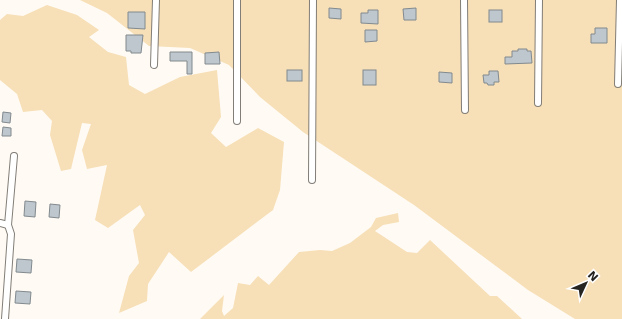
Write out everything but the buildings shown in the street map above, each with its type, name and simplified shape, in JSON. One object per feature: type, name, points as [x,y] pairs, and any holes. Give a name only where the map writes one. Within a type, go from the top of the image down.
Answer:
[{"type":"street","points":[[154,65],[156,0]]},
{"type":"street","points":[[237,0],[237,121]]},
{"type":"street","points":[[312,180],[313,0]]},
{"type":"street","points":[[464,0],[465,110]]},
{"type":"street","points":[[538,103],[539,0]]},
{"type":"street","points":[[618,84],[620,0]]},
{"type":"street","points":[[5,319],[11,234],[8,225],[14,156]]},
{"type":"street","points":[[0,223],[8,225]]},
{"type":"shaded area","points":[[80,0],[622,0],[622,319],[575,319],[528,290],[414,205],[303,132],[260,97],[229,65],[190,48],[149,46],[107,13]]},
{"type":"shaded area","points":[[47,5],[77,15],[99,30],[89,37],[108,52],[126,57],[129,85],[145,94],[180,77],[217,70],[221,117],[211,133],[226,147],[258,128],[284,142],[280,190],[273,210],[191,272],[169,252],[148,284],[147,301],[119,313],[129,276],[139,263],[133,230],[145,215],[140,205],[108,228],[95,220],[107,165],[87,169],[82,150],[91,124],[82,123],[71,169],[61,171],[50,135],[52,121],[42,110],[23,112],[17,94],[0,80],[0,20],[7,14],[23,16]]},
{"type":"shaded area","points":[[398,213],[399,222],[383,225],[375,231],[407,252],[417,253],[430,240],[490,296],[497,296],[522,319],[200,319],[224,295],[222,311],[224,316],[233,308],[238,283],[250,285],[258,276],[269,285],[299,252],[320,250],[332,251],[350,243],[371,227],[376,218]]}]
